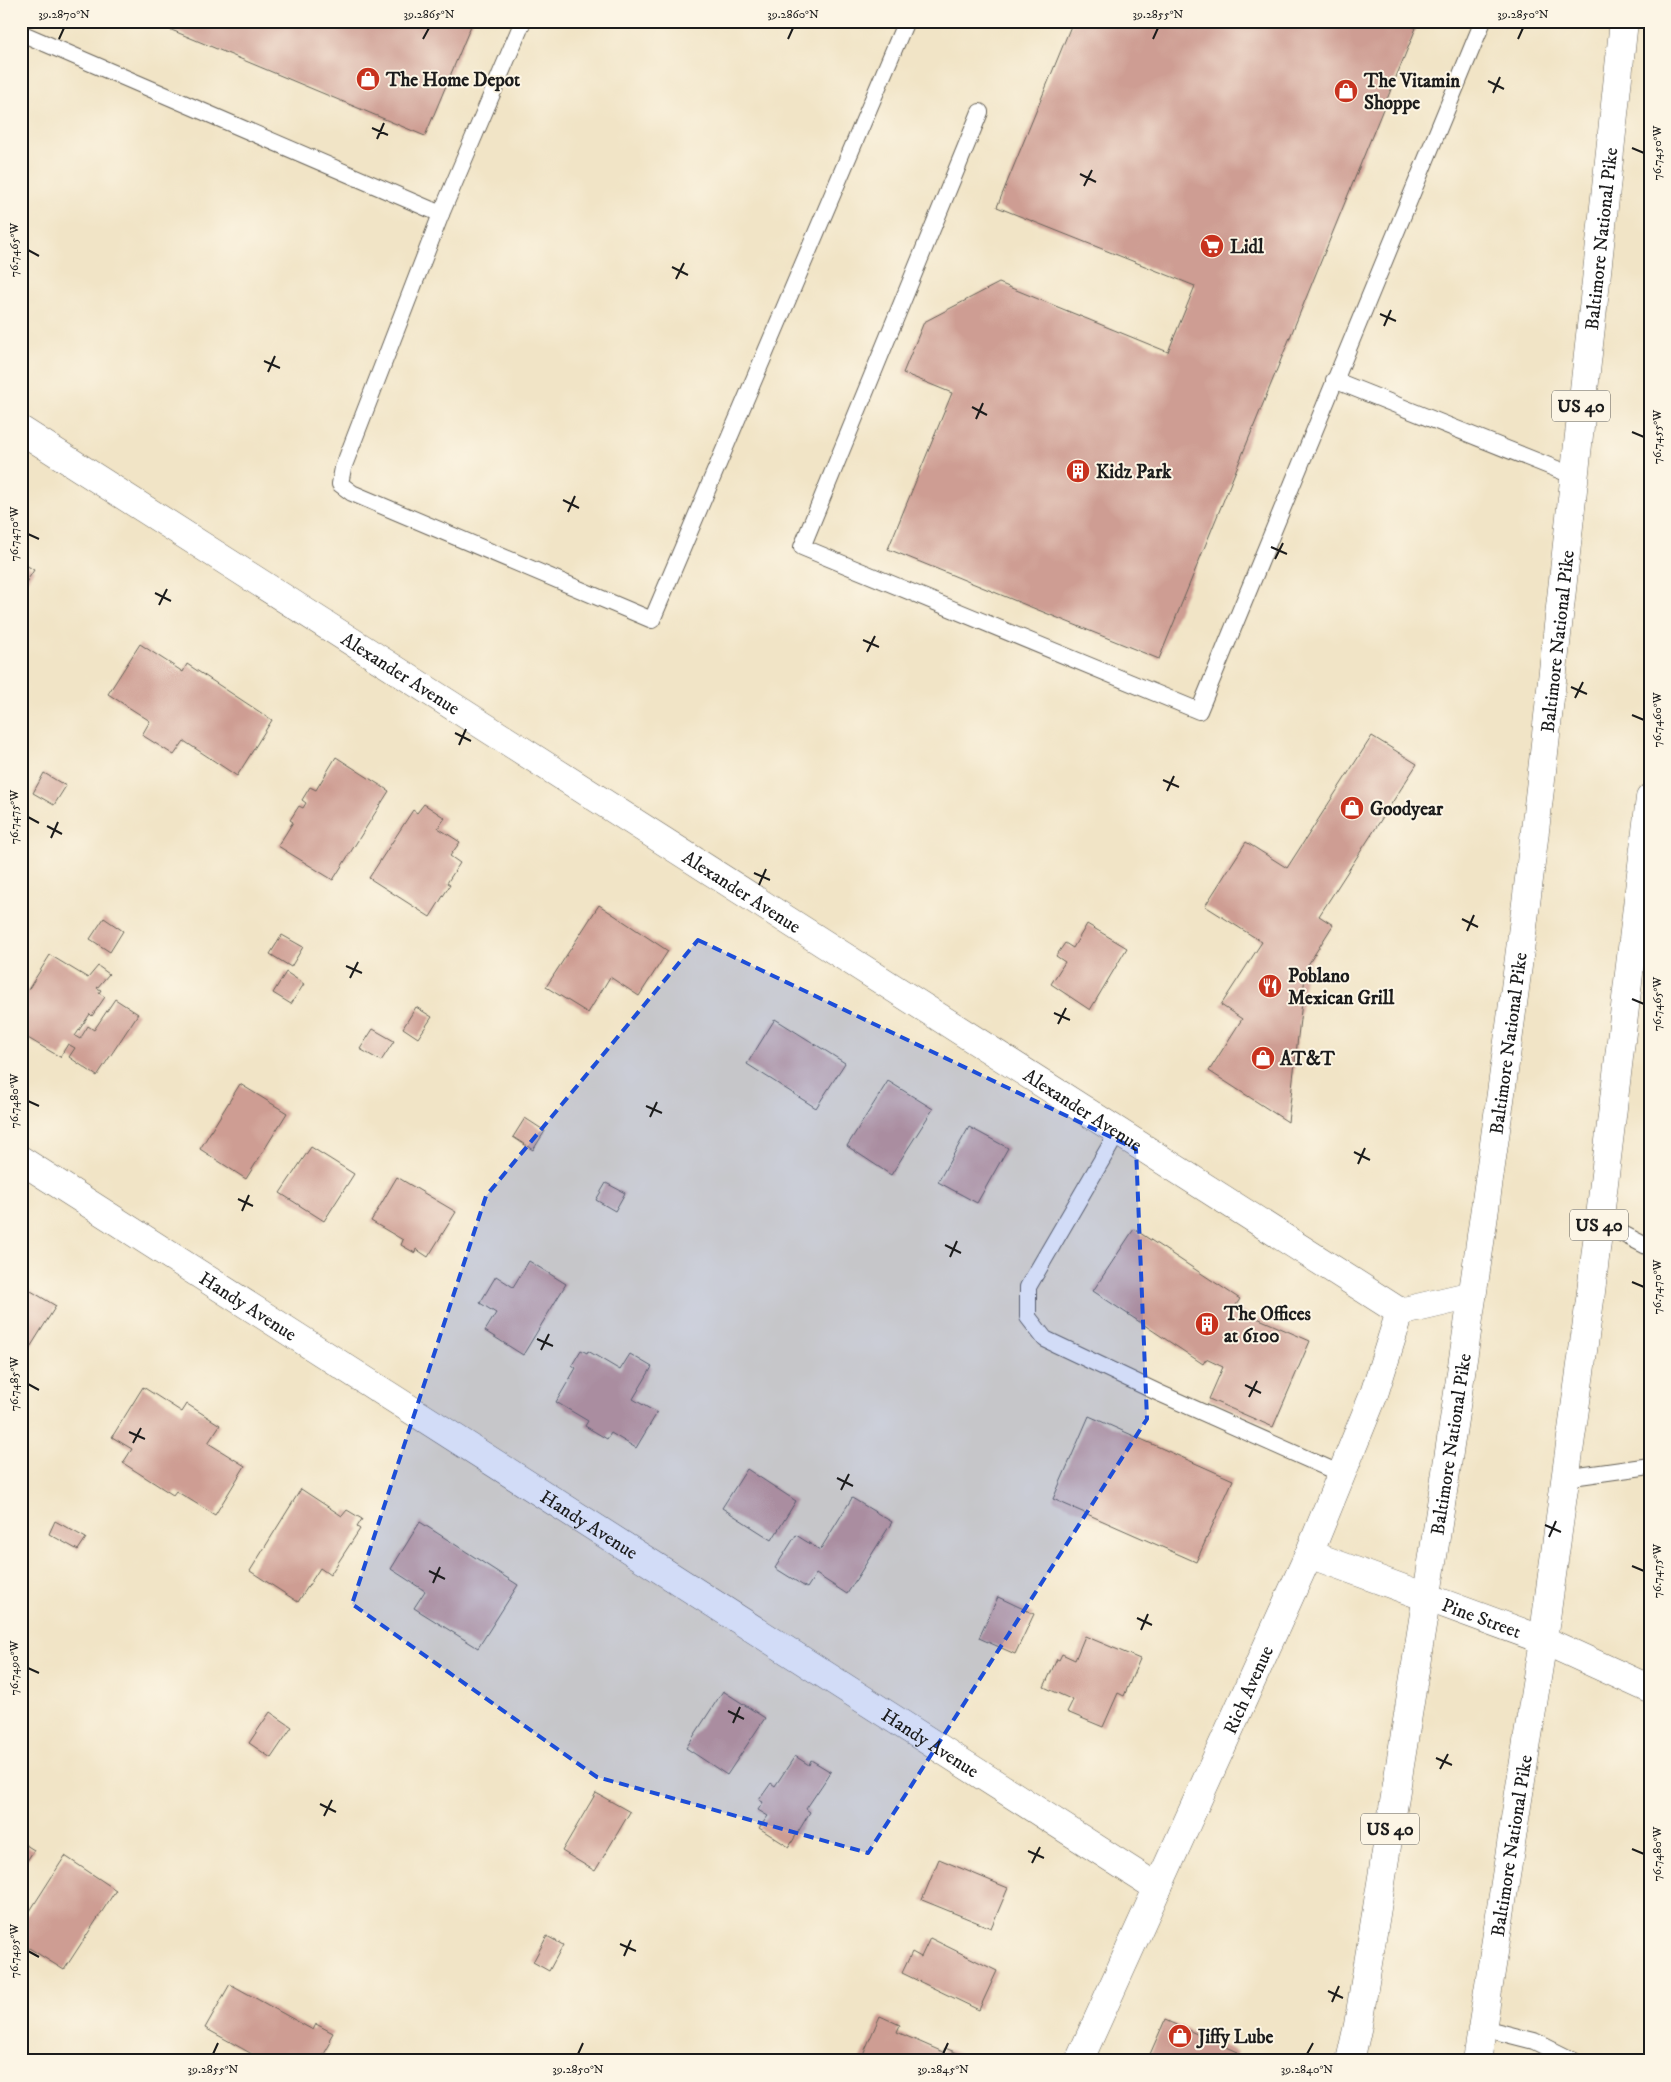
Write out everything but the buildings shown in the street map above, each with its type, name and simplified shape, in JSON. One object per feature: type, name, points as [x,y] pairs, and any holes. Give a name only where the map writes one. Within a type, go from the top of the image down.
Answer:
[{"type":"street","name":"Baltimore National Pike","points":[[1350,2061],[1358,2025],[1428,1597],[1472,1295],[1539,790],[1624,21]]},
{"type":"street","name":"Alexander Avenue","points":[[21,430],[1400,1312]]},
{"type":"street","name":"Baltimore National Pike","points":[[1476,2061],[1483,2028],[1543,1640],[1646,866],[1650,798]]},
{"type":"street","name":"Handy Avenue","points":[[21,1160],[1158,1888]]},
{"type":"street","points":[[1400,1312],[1472,1295]]},
{"type":"street","name":"Rich Avenue","points":[[1080,2061],[1309,1554],[1374,1394],[1400,1312]]},
{"type":"street","name":"Pine Street","points":[[1309,1554],[1543,1640],[1650,1689]]},
{"type":"lane","points":[[523,21],[442,214],[343,468],[340,484],[352,493],[652,620],[906,21]]},
{"type":"lane","points":[[980,112],[802,547],[1199,711],[1483,21]]},
{"type":"lane","points":[[21,33],[442,214]]},
{"type":"lane","points":[[1334,380],[1574,476]]},
{"type":"lane","points":[[1118,1132],[1028,1288],[1028,1317],[1045,1338],[1159,1393],[1341,1474]]},
{"type":"lane","points":[[1600,1222],[1650,1248]]},
{"type":"lane","points":[[1565,1478],[1650,1466]]},
{"type":"lane","points":[[1483,2028],[1534,2042],[1574,2061]]},
{"type":"highlighted area","points":[[698,940],[1136,1149],[1147,1419],[868,1853],[597,1777],[352,1604],[486,1196]]},
{"type":"place","name":"The Home Depot","points":[[368,79]]},
{"type":"place","name":"The Vitamin Shoppe","points":[[1346,91]]},
{"type":"place","name":"Lidl","points":[[1212,246]]},
{"type":"place","name":"Kidz Park","points":[[1078,471]]},
{"type":"place","name":"Goodyear","points":[[1352,808]]},
{"type":"place","name":"Poblano Mexican Grill","points":[[1270,986]]},
{"type":"place","name":"AT&T","points":[[1263,1058]]},
{"type":"place","name":"The Offices at 6100","points":[[1207,1324]]},
{"type":"place","name":"Jiffy Lube","points":[[1180,2036]]}]
